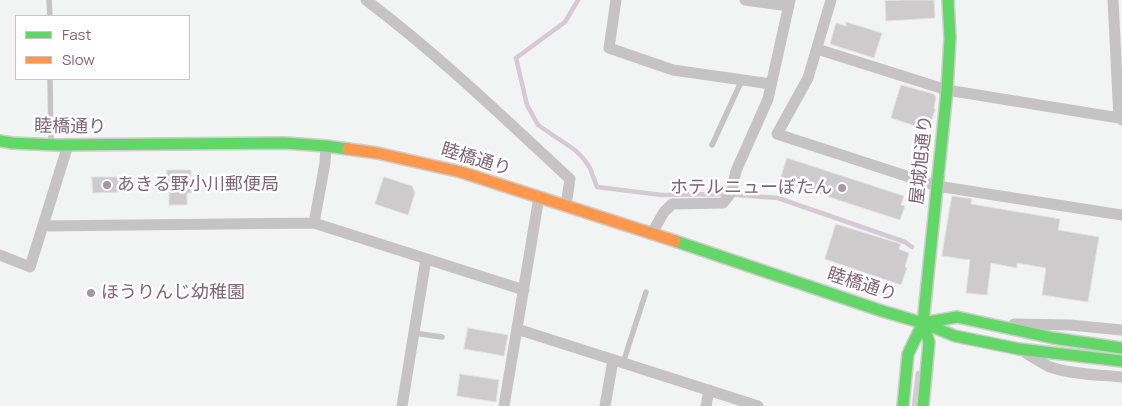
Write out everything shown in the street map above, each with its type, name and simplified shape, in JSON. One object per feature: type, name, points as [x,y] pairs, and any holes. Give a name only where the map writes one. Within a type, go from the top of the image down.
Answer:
[{"type":"main road","name":"屋城旭通り","points":[[903,406],[908,354],[923,323],[947,90],[950,38],[948,0]]},
{"type":"main road","name":"睦橋通り","points":[[0,141],[51,145],[285,143],[377,152],[461,172],[566,205],[923,323],[955,336],[1020,349],[1122,361]]},
{"type":"main road","name":"睦橋通り","points":[[923,323],[956,317],[1053,338],[1122,348]]},
{"type":"main road","name":"屋城旭通り","points":[[923,323],[929,342],[923,406]]},
{"type":"street","points":[[366,0],[391,18],[447,66],[570,179],[566,205]]},
{"type":"street","points":[[616,0],[609,48],[674,70],[771,84]]},
{"type":"street","points":[[652,233],[664,212],[672,204],[723,202],[730,194],[736,171],[768,99],[790,3],[745,0]]},
{"type":"street","points":[[831,0],[808,78],[777,134],[937,186],[1122,215]]},
{"type":"street","points":[[817,49],[947,90],[1120,119],[1113,0]]},
{"type":"street","points":[[0,255],[30,267],[68,145]]},
{"type":"street","points":[[314,222],[324,169],[326,146]]},
{"type":"street","points":[[504,406],[539,197]]},
{"type":"street","points":[[43,226],[314,222],[524,290]]},
{"type":"street","points":[[402,406],[426,259]]},
{"type":"street","points":[[989,324],[1070,325],[1122,330]]},
{"type":"street","points":[[517,329],[758,406]]},
{"type":"street","points":[[1020,349],[1040,362],[1066,371],[1122,377]]},
{"type":"street","points":[[605,406],[618,361]]},
{"type":"street","points":[[706,406],[709,390]]},
{"type":"lane","points":[[49,0],[50,15]]},
{"type":"lane","points":[[50,80],[51,145]]},
{"type":"lane","points":[[712,145],[742,80]]},
{"type":"lane","points":[[618,361],[646,292]]},
{"type":"lane","points":[[414,333],[442,337]]},
{"type":"building","points":[[934,0],[935,18],[886,21],[885,1]]},
{"type":"building","points":[[846,22],[882,33],[874,58],[830,44],[836,23],[846,26]]},
{"type":"building","points":[[901,85],[934,94],[936,97],[935,110],[928,130],[891,118]]},
{"type":"building","name":"ホテルニューぼたん","points":[[787,158],[904,196],[901,205],[905,206],[900,220],[780,181]]},
{"type":"building","points":[[167,170],[191,170],[191,193],[187,193],[187,205],[169,205]]},
{"type":"building","name":"あきる野小川郵便局","points":[[92,177],[121,177],[121,192],[93,193]]},
{"type":"building","points":[[384,177],[412,186],[415,193],[408,215],[375,204]]},
{"type":"building","points":[[952,196],[972,199],[971,204],[1060,219],[1058,230],[1099,237],[1088,302],[1042,295],[1046,268],[1017,263],[1017,268],[991,263],[987,295],[966,293],[970,260],[942,256]]},
{"type":"building","points":[[836,224],[901,244],[899,249],[909,253],[905,267],[907,268],[901,285],[825,259]]},
{"type":"building","points":[[468,328],[508,335],[504,356],[464,349]]},
{"type":"building","points":[[460,374],[499,380],[496,402],[457,396]]},
{"type":"waterway","points":[[578,0],[565,22],[516,58],[527,105],[538,125],[575,150],[583,158],[590,168],[597,187],[662,195],[723,194],[778,198],[905,242],[912,247]]},
{"type":"waterway","points":[[914,406],[918,373]]},
{"type":"traffic: fast","points":[[903,406],[908,354],[923,323],[947,90],[950,38],[948,0]]},
{"type":"traffic: fast","points":[[0,141],[57,145],[285,143],[348,149]]},
{"type":"traffic: fast","points":[[675,241],[923,323],[955,336],[1019,349],[1122,361]]},
{"type":"traffic: fast","points":[[923,323],[957,317],[1053,338],[1122,348]]},
{"type":"traffic: fast","points":[[923,323],[929,342],[923,406]]},
{"type":"traffic: slow","points":[[348,149],[377,153],[461,172],[675,241]]},
{"type":"place","name":"あきる野小川郵便局","points":[[107,185]]},
{"type":"place","name":"ホテルニューぼたん","points":[[842,188]]},
{"type":"place","name":"ほうりんじ幼稚園","points":[[91,293]]}]
